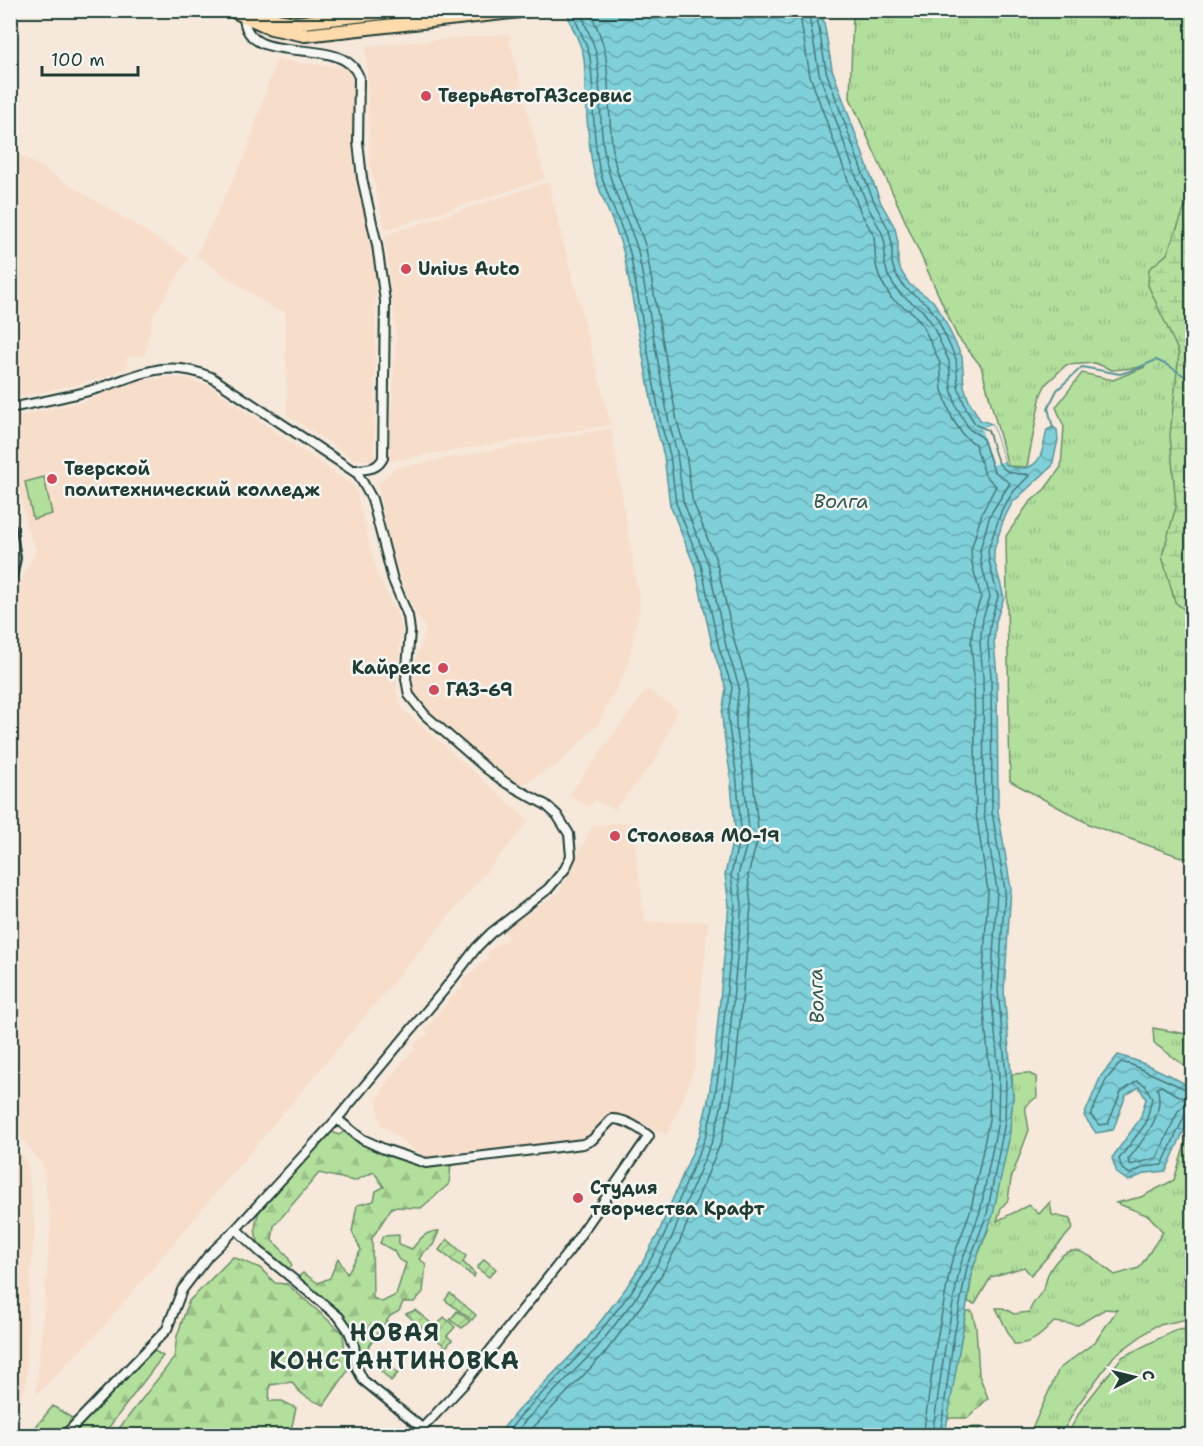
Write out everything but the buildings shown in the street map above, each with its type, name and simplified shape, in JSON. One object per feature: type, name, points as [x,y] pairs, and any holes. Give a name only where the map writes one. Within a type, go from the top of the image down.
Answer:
[{"type":"main road","points":[[231,10],[250,14],[276,30],[529,10]]},
{"type":"main road","points":[[304,29],[408,10]]},
{"type":"street","points":[[250,14],[245,23],[250,35],[260,42],[273,47],[338,57],[353,66],[359,77],[362,178],[377,245],[386,318],[383,458],[380,464],[373,468],[355,470]]},
{"type":"street","points":[[10,408],[97,388],[154,369],[189,369],[211,377],[355,470],[372,499],[393,579],[408,616],[410,631],[406,679],[409,695],[425,715],[487,769],[557,815],[569,834],[571,856],[565,869],[548,889],[491,933],[477,947],[337,1119],[236,1229],[208,1256],[182,1290],[167,1329],[64,1436]]},
{"type":"street","points":[[10,527],[15,558],[10,582]]},
{"type":"street","points":[[337,1119],[362,1139],[426,1163],[583,1144],[592,1140],[612,1119],[619,1119],[633,1125],[650,1136],[569,1251],[463,1385],[415,1436]]},
{"type":"street","points":[[236,1229],[339,1317],[349,1331],[354,1345],[357,1368],[363,1380],[422,1428]]},
{"type":"shaded area","points":[[508,34],[545,179],[385,230],[370,166],[366,46]]},
{"type":"shaded area","points":[[276,60],[348,68],[354,89],[353,164],[376,263],[374,461],[354,459],[287,415],[285,310],[275,310],[196,255],[245,156]]},
{"type":"shaded area","points":[[11,149],[189,258],[153,316],[145,355],[127,357],[127,368],[103,378],[11,399]]},
{"type":"shaded area","points":[[548,182],[611,425],[389,461],[396,333],[385,235]]},
{"type":"shaded area","points":[[161,378],[185,378],[209,386],[355,487],[378,576],[402,625],[396,691],[403,709],[529,821],[103,1327],[36,1395],[51,1224],[42,1164],[24,1141],[11,1130],[10,605],[36,550],[27,528],[11,443],[10,418],[86,401],[124,384],[130,387],[133,382]]},
{"type":"shaded area","points":[[611,428],[640,605],[628,665],[598,724],[557,765],[518,787],[414,698],[412,671],[426,629],[409,602],[388,540],[378,484],[395,468]]},
{"type":"shaded area","points":[[647,689],[678,710],[657,758],[615,809],[594,800],[589,807],[569,795]]},
{"type":"shaded area","points":[[632,822],[645,922],[708,921],[695,1065],[667,1134],[617,1114],[609,1114],[581,1140],[426,1158],[380,1124],[377,1100],[386,1083],[409,1054],[416,1050],[414,1045],[428,1033],[425,1030],[456,992],[463,988],[462,982],[488,958],[487,951],[508,938],[503,929],[559,893],[593,825]]},
{"type":"shaded area","points":[[11,1146],[25,1158],[28,1167],[35,1229],[28,1307],[26,1385],[11,1418]]},
{"type":"shaded area","points":[[1192,1241],[1192,1288],[1181,1286]]},
{"type":"green space","points":[[867,10],[1192,11],[1192,861],[1091,825],[1010,781],[1006,536],[1029,503],[1045,489],[1061,467],[1064,427],[1056,407],[1082,373],[1113,380],[1145,367],[1112,370],[1095,363],[1066,365],[1046,384],[1041,394],[1027,467],[1008,466],[981,366],[957,336],[850,98],[853,13]]},
{"type":"green space","points":[[1192,189],[1192,616],[1175,602],[1162,556],[1176,507],[1170,435],[1179,353],[1148,285],[1149,269],[1167,254]]},
{"type":"green space","points":[[44,477],[52,514],[33,519],[25,482]]},
{"type":"green space","points":[[1153,1028],[1192,1035],[1192,1071],[1154,1043]]},
{"type":"green space","points":[[1028,1073],[1036,1077],[1037,1097],[1025,1106],[1029,1130],[1011,1179],[1008,1200],[1001,1208],[997,1221],[1029,1205],[1039,1214],[1050,1202],[1052,1215],[1070,1219],[1073,1228],[1031,1275],[1024,1267],[991,1277],[975,1304],[968,1302],[973,1268],[988,1230],[1009,1139],[1013,1096],[1012,1074]]},
{"type":"green space","points":[[1191,1125],[1192,1241],[1181,1285],[1192,1288],[1192,1318],[1155,1326],[1114,1356],[1077,1406],[1061,1435],[1027,1435],[1030,1433],[1059,1369],[1095,1342],[1117,1310],[1105,1309],[1078,1325],[1054,1322],[1031,1341],[1014,1344],[996,1308],[1003,1308],[1014,1314],[1029,1312],[1044,1288],[1048,1274],[1056,1261],[1072,1251],[1088,1255],[1115,1275],[1139,1268],[1163,1232],[1149,1216],[1116,1203],[1141,1197],[1174,1180]]},
{"type":"green space","points":[[330,1131],[339,1135],[345,1131],[370,1145],[396,1154],[451,1164],[449,1184],[421,1208],[392,1207],[372,1238],[373,1298],[382,1302],[396,1295],[406,1263],[399,1260],[394,1251],[380,1243],[383,1236],[399,1235],[399,1244],[412,1249],[426,1234],[439,1231],[433,1245],[419,1259],[426,1264],[423,1292],[414,1302],[403,1302],[399,1311],[390,1316],[367,1349],[357,1352],[352,1332],[297,1278],[303,1273],[318,1283],[330,1278],[338,1258],[347,1274],[361,1250],[352,1232],[357,1205],[374,1201],[376,1191],[384,1187],[374,1172],[354,1181],[319,1173],[274,1226],[272,1240],[287,1255],[292,1266],[287,1270],[261,1246],[255,1231],[259,1212]]},
{"type":"green space","points":[[447,1239],[466,1256],[463,1262],[475,1274],[474,1277],[439,1250]]},
{"type":"green space","points":[[233,1257],[260,1268],[275,1283],[287,1284],[343,1333],[347,1372],[324,1405],[306,1396],[292,1382],[270,1385],[269,1401],[282,1401],[296,1408],[292,1426],[286,1435],[114,1435],[174,1358],[177,1336],[189,1301]]},
{"type":"green space","points":[[484,1259],[496,1269],[489,1277],[477,1268]]},
{"type":"green space","points":[[450,1293],[476,1315],[472,1320],[445,1300]]},
{"type":"green space","points":[[415,1310],[436,1327],[444,1317],[455,1327],[447,1336],[452,1340],[446,1347],[406,1314]]},
{"type":"green space","points":[[457,1311],[470,1321],[462,1328],[450,1320]]},
{"type":"green space","points":[[966,1311],[972,1311],[976,1327],[979,1375],[988,1398],[968,1418],[947,1418]]},
{"type":"green space","points":[[1192,1329],[1192,1435],[1067,1435],[1082,1408],[1122,1357],[1176,1330]]},
{"type":"green space","points":[[153,1350],[163,1356],[103,1435],[28,1436],[53,1406],[81,1424]]},
{"type":"green space","points":[[385,1361],[398,1373],[391,1381],[379,1369]]},
{"type":"green space","points":[[981,1427],[975,1435],[955,1435],[956,1428]]},
{"type":"water","name":"Волга","points":[[567,11],[822,11],[832,69],[881,203],[895,228],[898,263],[901,271],[909,284],[933,301],[942,315],[962,357],[964,386],[969,401],[980,420],[992,424],[1005,464],[1016,468],[1024,468],[1035,463],[1041,454],[1047,430],[1053,427],[1057,430],[1058,440],[1052,466],[1012,503],[1003,521],[994,550],[994,560],[1004,597],[996,621],[994,643],[997,676],[998,811],[1011,889],[1004,991],[1013,1096],[1009,1139],[993,1215],[973,1268],[945,1435],[497,1436],[517,1411],[587,1339],[626,1288],[658,1234],[700,1134],[714,1063],[729,905],[725,875],[735,828],[722,713],[726,688],[713,649],[695,567],[670,505],[664,456],[656,426],[624,254],[593,168],[588,129],[584,58]]},
{"type":"water","points":[[1118,1055],[1156,1069],[1192,1088],[1192,1112],[1166,1171],[1146,1173],[1128,1181],[1117,1173],[1112,1158],[1140,1119],[1146,1099],[1139,1087],[1126,1095],[1113,1130],[1096,1133],[1084,1116],[1101,1076]]},
{"type":"pier","points":[[992,424],[1004,461],[993,465],[981,428]]},
{"type":"waterway","points":[[1192,212],[1188,235],[1192,253]]},
{"type":"waterway","points":[[1053,428],[1048,408],[1057,390],[1082,367],[1120,374],[1156,360],[1192,381]]},
{"type":"place","name":"ТверьАвтоГАЗсервис","points":[[426,96]]},
{"type":"place","name":"Unius Auto","points":[[406,269]]},
{"type":"place","name":"Тверской политехнический колледж","points":[[52,479]]},
{"type":"place","name":"Кайрекс","points":[[443,668]]},
{"type":"place","name":"ГАЗ-69","points":[[434,690]]},
{"type":"place","name":"Столовая МО-19","points":[[615,836]]},
{"type":"place","name":"Студия творчества Крафт","points":[[578,1198]]},
{"type":"district","name":"НОВАЯ КОНСТАНТИНОВКА","points":[[395,1347]]}]
